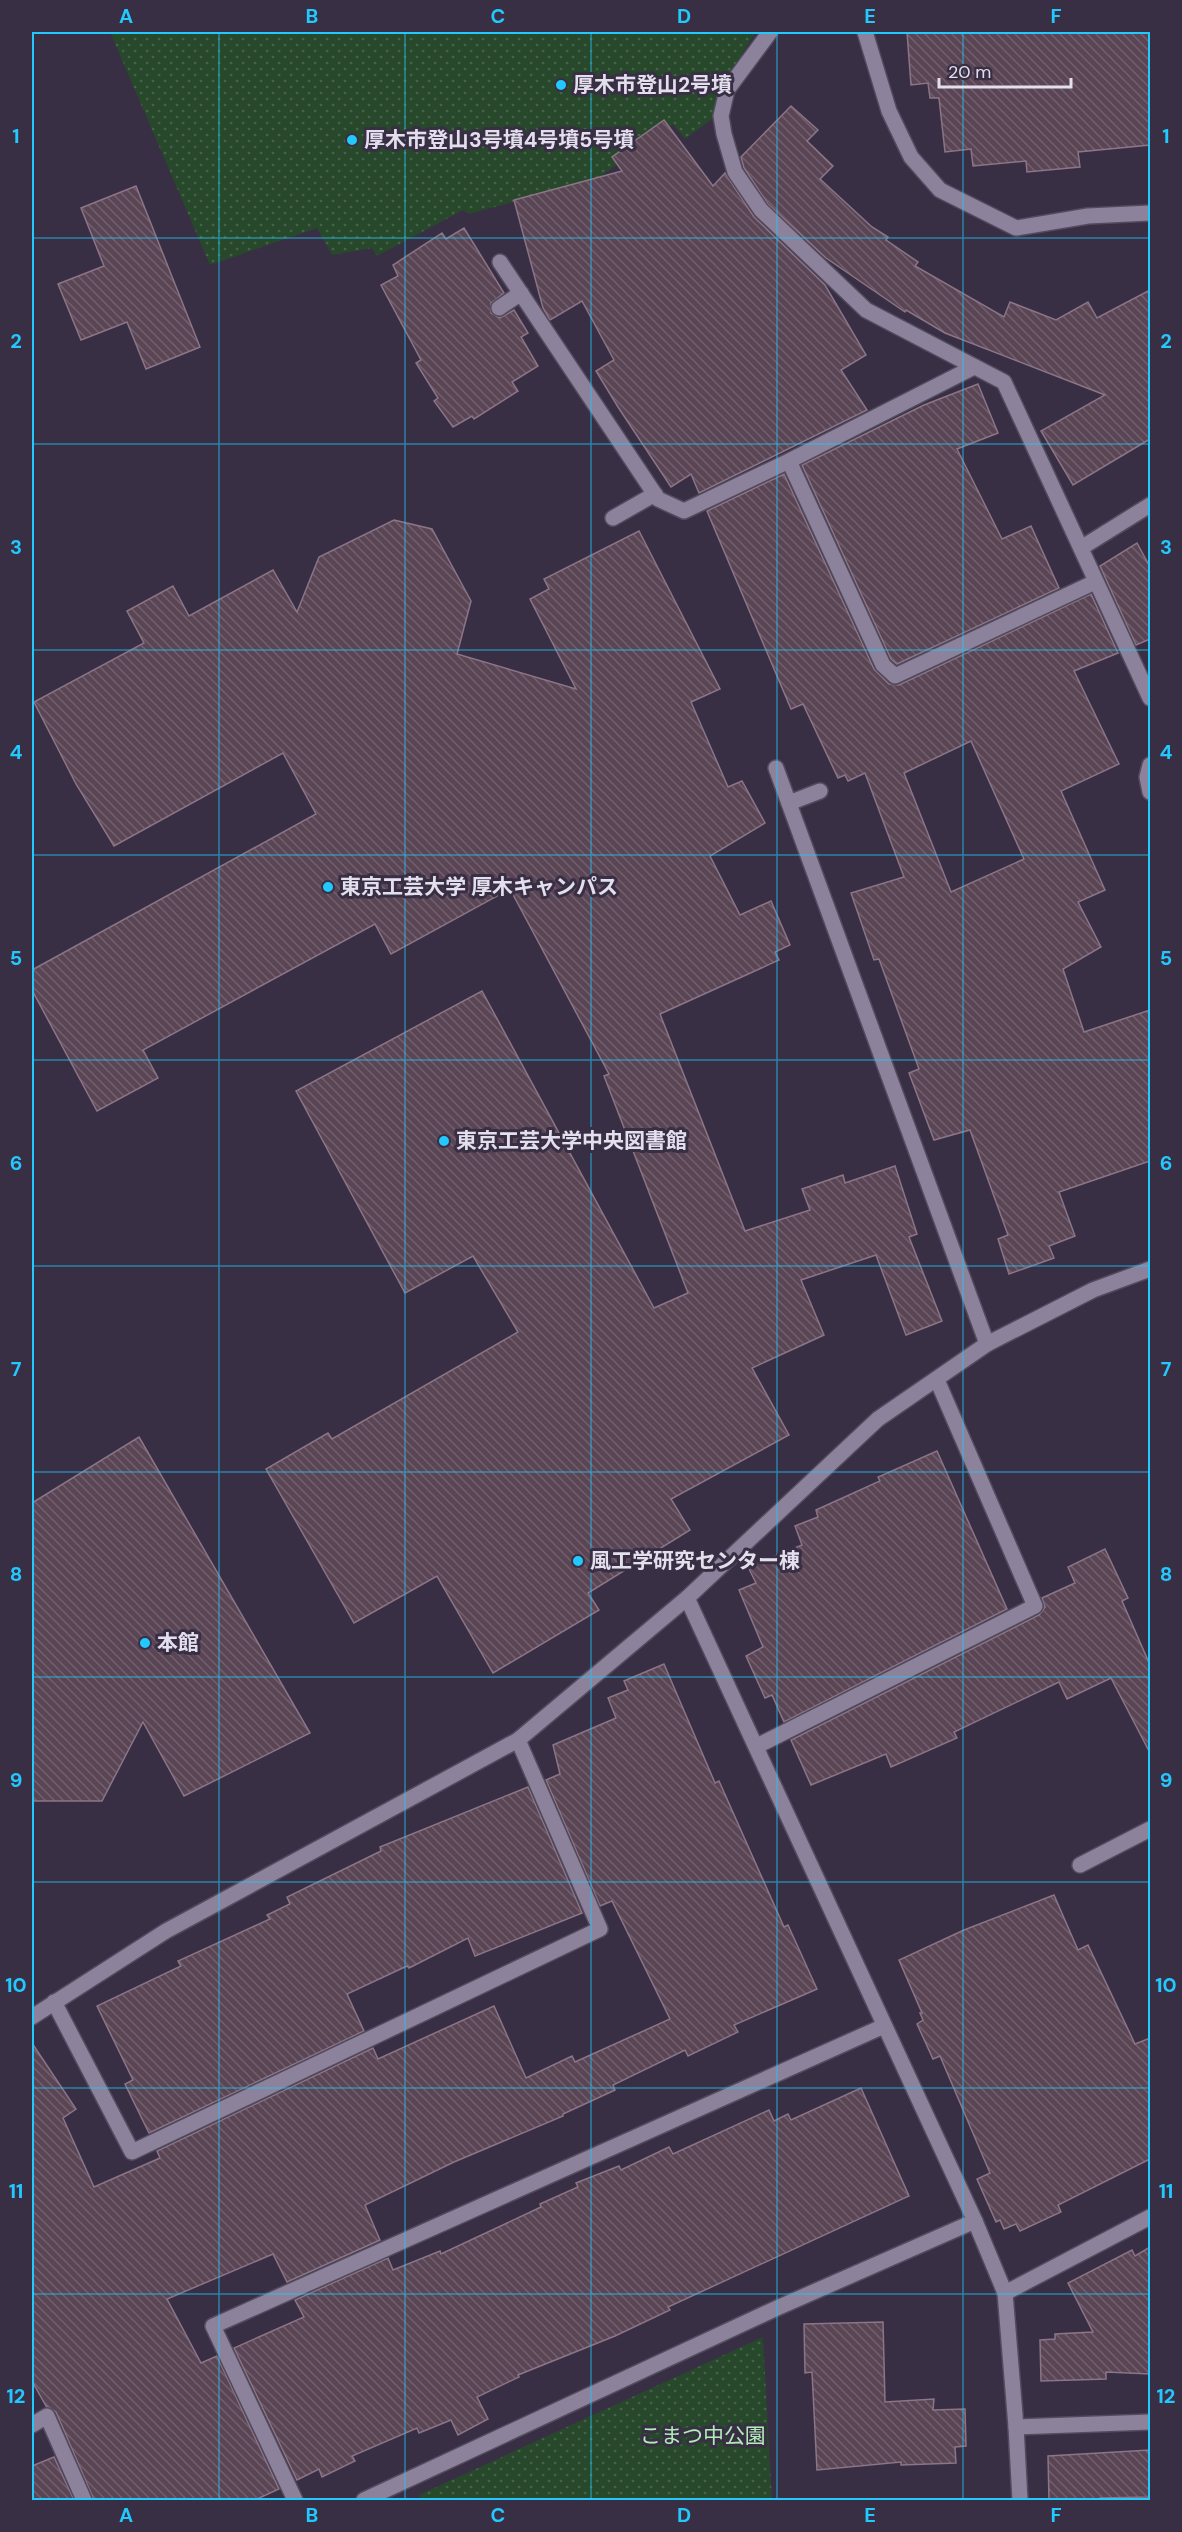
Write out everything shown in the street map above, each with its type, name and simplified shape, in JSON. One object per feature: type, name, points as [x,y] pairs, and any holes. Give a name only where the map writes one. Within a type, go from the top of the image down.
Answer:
[{"type":"street","points":[[770,32],[727,90],[721,116],[723,134],[735,172],[761,210],[866,310],[972,368],[1004,382],[1150,698]]},
{"type":"street","points":[[865,32],[889,111],[911,158],[940,190],[1016,228],[1088,216],[1150,213]]},
{"type":"street","points":[[500,261],[658,499],[684,511],[789,461],[972,368]]},
{"type":"street","points":[[499,308],[521,293]]},
{"type":"street","points":[[789,461],[883,666],[895,676],[1095,582]]},
{"type":"street","points":[[613,518],[655,494]]},
{"type":"street","points":[[1081,548],[1150,505]]},
{"type":"street","points":[[1150,765],[1147,777],[1150,792]]},
{"type":"street","points":[[776,768],[987,1344]]},
{"type":"street","points":[[789,803],[820,792]]},
{"type":"street","points":[[32,2017],[166,1931],[518,1740],[687,1598],[878,1419],[987,1344],[1093,1290],[1150,1269]]},
{"type":"street","points":[[757,1746],[1035,1606],[937,1380]]},
{"type":"street","points":[[687,1598],[975,2221],[1005,2293],[1020,2500]]},
{"type":"street","points":[[54,2002],[132,2152],[600,1929],[518,1740]]},
{"type":"street","points":[[1080,1865],[1150,1829]]},
{"type":"street","points":[[295,2500],[213,2326],[884,2026]]},
{"type":"street","points":[[1005,2293],[1150,2217]]},
{"type":"street","points":[[364,2500],[777,2308],[975,2221]]},
{"type":"street","points":[[32,2425],[47,2416],[84,2500]]},
{"type":"street","points":[[1016,2427],[1150,2422]]},
{"type":"green space","points":[[110,32],[756,32],[721,87],[715,117],[685,139],[673,124],[597,179],[469,214],[463,210],[377,256],[372,248],[332,255],[317,228],[210,265]]},
{"type":"green space","name":"こまつ中公園","points":[[763,2337],[772,2500],[422,2500],[419,2495]]},
{"type":"building","points":[[907,32],[1150,32],[1150,145],[1078,152],[1080,167],[1027,172],[1026,161],[973,166],[971,149],[945,152],[939,98],[930,98],[928,83],[911,85]]},
{"type":"building","points":[[791,106],[818,130],[807,141],[833,166],[820,179],[872,227],[888,237],[886,240],[918,262],[915,266],[1004,317],[1010,302],[1056,320],[1088,302],[1097,318],[1150,290],[1150,439],[1073,485],[1041,431],[1105,395],[945,333],[906,310],[905,312],[826,258],[768,204],[744,168],[741,157]]},
{"type":"building","points":[[664,120],[713,186],[725,173],[754,217],[825,285],[866,355],[841,370],[867,410],[699,493],[691,474],[671,487],[596,371],[614,360],[582,301],[550,320],[543,308],[514,200],[622,171],[612,157]]},
{"type":"building","points":[[136,186],[200,347],[146,369],[127,322],[81,340],[58,284],[104,266],[81,208]]},
{"type":"building","points":[[464,228],[504,293],[491,303],[491,313],[500,318],[514,310],[528,333],[521,337],[538,366],[512,382],[518,391],[474,419],[472,416],[453,427],[434,401],[438,398],[416,363],[421,360],[381,285],[398,276],[393,265],[442,233],[446,239]]},
{"type":"building","points":[[978,384],[998,433],[957,449],[1002,539],[1031,526],[1059,588],[897,664],[891,659],[802,465],[924,405]]},
{"type":"building","points":[[784,474],[874,669],[889,684],[899,685],[1091,594],[1118,653],[1074,671],[1119,764],[1061,791],[1105,890],[1078,902],[1101,947],[1063,969],[1084,1032],[1150,1010],[1150,1161],[1059,1192],[1075,1236],[1049,1246],[1054,1258],[1009,1274],[998,1239],[1008,1235],[970,1130],[934,1140],[909,1073],[919,1069],[879,959],[874,960],[851,893],[904,877],[865,773],[848,781],[845,775],[838,778],[803,704],[791,709],[707,511]],"holes":[[[971,741],[1024,859],[951,892],[904,773]]]},
{"type":"building","points":[[394,520],[432,529],[471,601],[457,654],[576,689],[530,599],[549,589],[544,579],[639,531],[720,689],[691,702],[728,787],[742,781],[765,823],[710,856],[740,915],[771,901],[790,945],[775,952],[779,960],[660,1014],[745,1231],[810,1210],[802,1189],[843,1175],[845,1183],[895,1166],[917,1234],[909,1237],[942,1321],[906,1335],[876,1255],[801,1280],[824,1335],[752,1368],[789,1435],[671,1499],[690,1530],[588,1593],[599,1610],[493,1673],[437,1576],[354,1623],[266,1469],[328,1433],[332,1439],[518,1332],[473,1256],[405,1293],[296,1091],[482,991],[654,1308],[688,1293],[604,1076],[609,1074],[510,889],[391,954],[375,924],[143,1050],[158,1078],[97,1111],[32,990],[32,970],[316,814],[283,753],[114,846],[76,784],[34,702],[144,643],[127,611],[173,586],[189,616],[273,570],[297,612],[319,557]]},
{"type":"building","points":[[1137,543],[1150,567],[1150,639],[1136,645],[1100,566]]},
{"type":"building","name":"本館","points":[[139,1437],[310,1733],[184,1796],[143,1722],[102,1801],[32,1801],[32,1503]]},
{"type":"building","points":[[937,1451],[1007,1609],[784,1722],[772,1695],[765,1698],[746,1656],[763,1647],[739,1590],[756,1583],[748,1567],[802,1545],[795,1526],[818,1517],[816,1510],[880,1481],[878,1477]]},
{"type":"building","points":[[1105,1549],[1128,1598],[1122,1601],[1150,1665],[1150,1753],[1111,1678],[1067,1699],[1059,1682],[954,1732],[957,1738],[891,1767],[886,1754],[811,1785],[791,1740],[1039,1615],[1045,1607],[1042,1598],[1075,1583],[1068,1567]]},
{"type":"building","points":[[664,1664],[715,1783],[719,1781],[784,1927],[788,1925],[817,1989],[734,2025],[738,2032],[688,2056],[685,2050],[613,2085],[615,2090],[563,2116],[454,2162],[365,2205],[380,2240],[287,2282],[273,2254],[167,2299],[201,2363],[217,2356],[279,2489],[255,2500],[94,2500],[56,2412],[46,2406],[32,2381],[32,2043],[76,2109],[63,2118],[94,2187],[160,2158],[157,2151],[373,2048],[378,2059],[494,2006],[526,2078],[572,2056],[575,2062],[670,2019],[612,1901],[600,1906],[546,1780],[560,1774],[553,1745],[616,1718],[608,1698],[628,1690],[624,1681]]},
{"type":"building","points":[[528,1787],[582,1913],[475,1956],[468,1938],[409,1968],[407,1966],[347,1994],[364,2031],[149,2133],[125,2084],[133,2080],[97,2006],[181,1966],[178,1961],[270,1919],[267,1915],[290,1904],[287,1897],[381,1851],[380,1847]]},
{"type":"building","points":[[1054,1895],[1078,1950],[1088,1945],[1135,2044],[1150,2038],[1150,2159],[1058,2205],[1061,2212],[1020,2231],[1016,2224],[1004,2229],[1000,2220],[996,2222],[977,2179],[990,2173],[940,2056],[933,2059],[917,2024],[923,2020],[920,2013],[922,2013],[899,1960],[964,1930]]},
{"type":"building","points":[[861,2088],[909,2196],[668,2307],[670,2310],[615,2336],[518,2375],[519,2377],[477,2397],[488,2419],[458,2435],[451,2420],[419,2433],[417,2428],[352,2456],[355,2461],[322,2477],[319,2469],[297,2480],[234,2348],[304,2317],[295,2300],[388,2258],[393,2270],[440,2251],[441,2254],[541,2207],[540,2204],[578,2187],[576,2183],[619,2166],[621,2170],[669,2147],[673,2154],[769,2110],[774,2121],[788,2114],[791,2120]]},
{"type":"building","points":[[1150,2247],[1150,2374],[1106,2372],[1106,2379],[1041,2381],[1040,2340],[1055,2339],[1055,2334],[1093,2332],[1068,2283],[1132,2250],[1135,2256]]},
{"type":"building","points":[[883,2322],[885,2402],[934,2399],[933,2410],[965,2409],[966,2446],[955,2447],[956,2463],[901,2465],[901,2462],[817,2470],[812,2372],[805,2373],[804,2324]]},
{"type":"building","points":[[1150,2450],[1150,2497],[1049,2500],[1048,2456]]},
{"type":"building","points":[[54,2457],[74,2500],[32,2500],[32,2466]]},
{"type":"place","name":"厚木市登山2号墳","points":[[561,85]]},
{"type":"place","name":"厚木市登山3号墳4号墳5号墳","points":[[352,140]]},
{"type":"place","name":"東京工芸大学 厚木キャンパス","points":[[328,887]]},
{"type":"place","name":"東京工芸大学中央図書館","points":[[444,1141]]},
{"type":"place","name":"風工学研究センター棟","points":[[578,1561]]},
{"type":"place","name":"本館","points":[[145,1643]]}]
